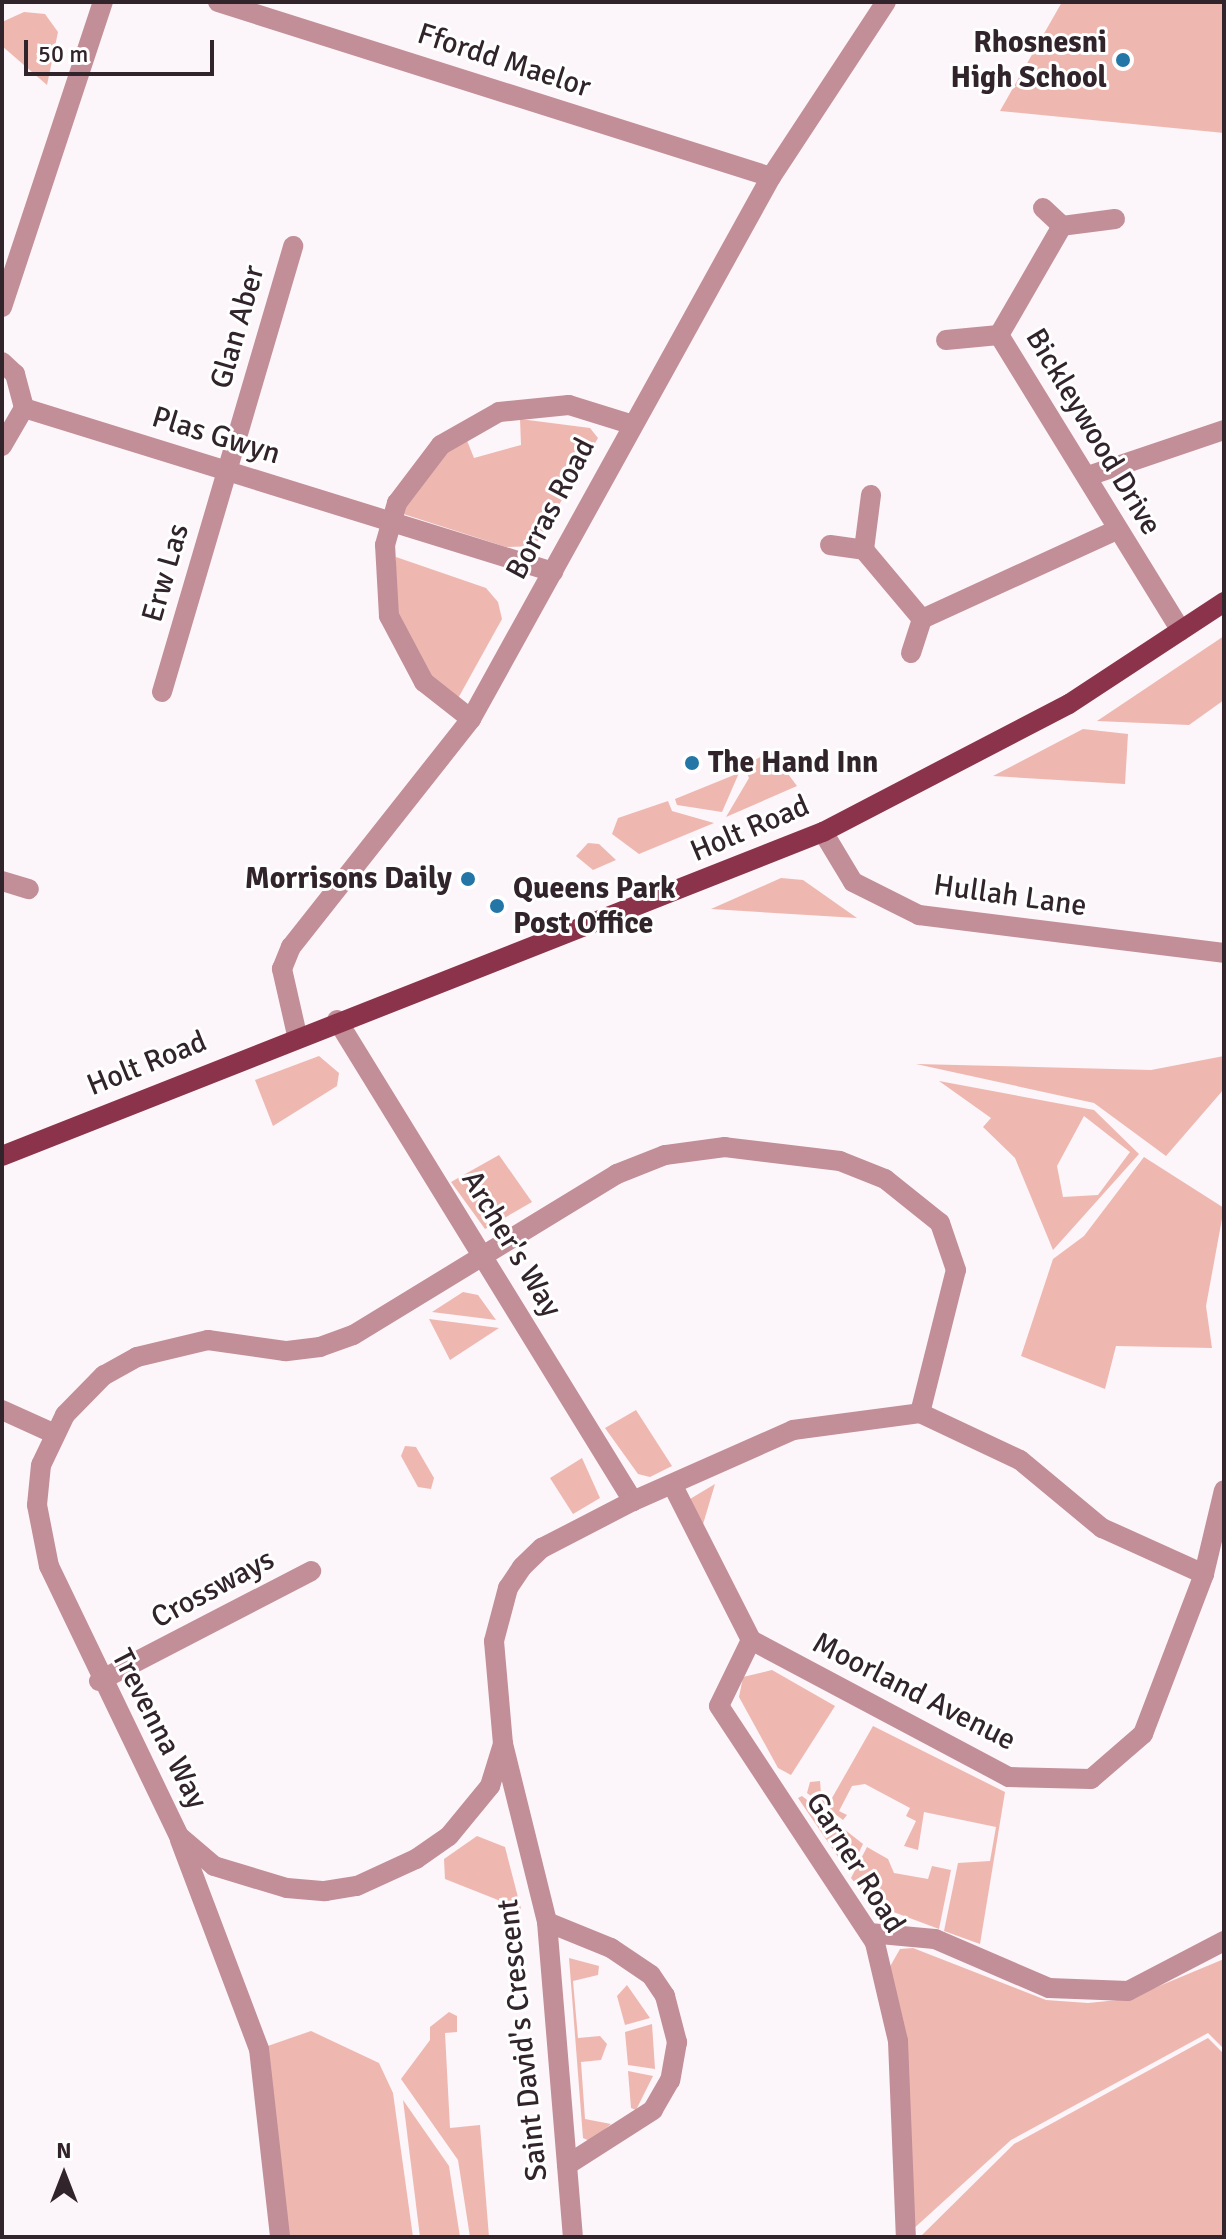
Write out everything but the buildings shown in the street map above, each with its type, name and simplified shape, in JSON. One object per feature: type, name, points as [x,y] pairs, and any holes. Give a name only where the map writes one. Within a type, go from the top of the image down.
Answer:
[{"type":"main road","name":"Holt Road","points":[[2,1156],[297,1035],[823,832],[1069,704],[1224,602]]},
{"type":"street","points":[[2,307],[102,2]]},
{"type":"street","name":"Ffordd Maelor","points":[[218,2],[771,177]]},
{"type":"street","name":"Borras Road","points":[[297,1035],[282,969],[291,947],[471,719],[553,572],[630,424],[771,177],[886,2]]},
{"type":"street","points":[[1043,208],[1062,226],[1115,219]]},
{"type":"street","name":"Bickleywood Drive","points":[[1062,226],[999,335],[1091,475],[1116,530],[1181,631]]},
{"type":"street","name":"Glan Aber","points":[[227,471],[293,246]]},
{"type":"street","points":[[946,340],[999,335]]},
{"type":"street","points":[[2,362],[15,374],[24,408],[2,446]]},
{"type":"street","points":[[471,719],[424,682],[403,651],[383,573],[390,522],[414,474],[441,445],[499,412],[569,405],[630,424]]},
{"type":"street","name":"Plas Gwyn","points":[[24,408],[553,572]]},
{"type":"street","points":[[1091,475],[1224,430]]},
{"type":"street","name":"Erw Las","points":[[162,692],[227,471]]},
{"type":"street","points":[[864,550],[871,495]]},
{"type":"street","points":[[911,653],[922,619],[1116,530]]},
{"type":"street","points":[[830,545],[864,550],[922,619]]},
{"type":"street","name":"Hullah Lane","points":[[823,832],[853,882],[919,915],[1224,953]]},
{"type":"street","points":[[2,881],[29,889]]},
{"type":"street","name":"Archer's Way","points":[[337,1020],[633,1501]]},
{"type":"street","name":"Trevenna Way","points":[[785,1149],[840,1161],[915,1198],[952,1245],[951,1295],[920,1413],[793,1430],[674,1488],[633,1501],[542,1548],[508,1588],[492,1667],[503,1744],[490,1786],[449,1836],[357,1886],[325,1891],[251,1879],[214,1866],[179,1836],[99,1681],[41,1535],[41,1465],[53,1433],[104,1375],[137,1357],[208,1340],[285,1351],[320,1347],[483,1257],[617,1174],[665,1155],[785,1149]]},
{"type":"street","points":[[2,1410],[53,1433]]},
{"type":"street","points":[[920,1413],[1020,1460],[1102,1528],[1204,1574]]},
{"type":"street","points":[[674,1488],[751,1640]]},
{"type":"street","name":"Moorland Avenue","points":[[751,1640],[1009,1777],[1091,1779],[1143,1734],[1204,1574],[1224,1490]]},
{"type":"street","name":"Crossways","points":[[99,1681],[311,1571]]},
{"type":"street","name":"Garner Road","points":[[751,1640],[719,1706],[869,1933],[898,2041],[906,2237]]},
{"type":"street","name":"Saint David's Crescent","points":[[503,1744],[547,1922],[573,2237]]},
{"type":"street","points":[[179,1836],[259,2049],[280,2237]]},
{"type":"street","points":[[547,1922],[622,1953],[651,1975],[670,2007],[677,2042],[670,2080],[653,2110],[567,2165]]},
{"type":"street","points":[[869,1933],[935,1939],[1049,1988],[1128,1991],[1224,1941]]},
{"type":"shaded area","name":"Rhosnesni High School","points":[[1062,2],[1224,2],[1224,133],[1000,111]]},
{"type":"shaded area","points":[[24,12],[45,14],[58,32],[47,85],[2,46],[2,22]]},
{"type":"shaded area","points":[[520,419],[590,428],[598,438],[535,546],[506,547],[394,511],[416,476],[466,438],[474,458],[521,445]]},
{"type":"shaded area","points":[[396,557],[486,588],[498,602],[502,619],[456,702],[425,681],[393,616]]},
{"type":"shaded area","points":[[1224,636],[1224,700],[1189,725],[1097,721]]},
{"type":"shaded area","points":[[1083,729],[1128,734],[1125,784],[993,776]]},
{"type":"shaded area","points":[[771,751],[797,786],[726,817],[749,778],[744,766]]},
{"type":"shaded area","points":[[739,773],[722,812],[677,805],[675,799]]},
{"type":"shaded area","points":[[668,801],[672,811],[714,823],[639,854],[612,834],[618,818]]},
{"type":"shaded area","points":[[588,843],[599,844],[616,860],[593,870],[576,856]]},
{"type":"shaded area","points":[[781,878],[803,880],[857,918],[711,909]]},
{"type":"shaded area","points":[[319,1056],[339,1073],[337,1086],[273,1126],[255,1080]]},
{"type":"shaded area","points":[[1224,1056],[1224,1089],[1166,1156],[1094,1103],[916,1064],[1151,1070]]},
{"type":"shaded area","points":[[939,1081],[1094,1110],[1139,1154],[1053,1250],[1015,1158],[983,1127],[991,1118]],"holes":[[[1084,1116],[1130,1152],[1098,1195],[1063,1197],[1057,1166]]]},
{"type":"shaded area","points":[[499,1155],[532,1202],[485,1229],[451,1182]]},
{"type":"shaded area","points":[[1144,1157],[1224,1208],[1206,1306],[1212,1348],[1116,1346],[1105,1389],[1021,1356],[1053,1259],[1084,1236]]},
{"type":"shaded area","points":[[463,1292],[478,1295],[496,1320],[432,1312]]},
{"type":"shaded area","points":[[429,1319],[499,1328],[450,1360]]},
{"type":"shaded area","points":[[636,1410],[672,1466],[650,1477],[638,1474],[605,1428]]},
{"type":"shaded area","points":[[405,1446],[416,1447],[434,1478],[431,1489],[418,1487],[401,1456]]},
{"type":"shaded area","points":[[582,1458],[600,1498],[573,1514],[550,1478]]},
{"type":"shaded area","points":[[715,1484],[701,1531],[690,1499]]},
{"type":"shaded area","points":[[772,1670],[835,1706],[791,1775],[778,1768],[739,1697],[743,1677]]},
{"type":"shaded area","points":[[873,1726],[1005,1792],[980,1944],[944,1931],[958,1863],[990,1861],[996,1827],[924,1812],[918,1850],[904,1846],[916,1821],[906,1816],[910,1808],[865,1784],[852,1786],[839,1811],[847,1815],[843,1820],[807,1793],[810,1782],[820,1781],[821,1794],[832,1798]]},
{"type":"shaded area","points":[[802,1796],[863,1844],[849,1873],[798,1798]]},
{"type":"shaded area","points":[[477,1836],[505,1847],[521,1909],[445,1879],[444,1859]]},
{"type":"shaded area","points":[[867,1847],[888,1859],[894,1873],[928,1879],[932,1866],[951,1870],[939,1929],[872,1904],[851,1878]]},
{"type":"shaded area","points":[[913,1948],[1046,2000],[1088,2003],[1128,1999],[1224,1959],[1224,2049],[1208,2033],[1011,2140],[911,2231],[888,1970],[900,1949]]},
{"type":"shaded area","points":[[569,1958],[599,1966],[598,1975],[573,1981],[578,2038],[600,2036],[607,2044],[601,2060],[581,2062],[585,2119],[611,2124],[590,2141],[583,2138]]},
{"type":"shaded area","points":[[627,1985],[650,2018],[625,2025],[617,1996]]},
{"type":"shaded area","points":[[449,2012],[457,2016],[457,2032],[445,2033],[450,2128],[480,2125],[489,2237],[470,2237],[458,2160],[401,2079],[430,2040],[430,2027]]},
{"type":"shaded area","points":[[652,2024],[655,2069],[628,2065],[625,2032]]},
{"type":"shaded area","points":[[311,2031],[379,2063],[393,2093],[413,2237],[280,2237],[259,2049]]},
{"type":"shaded area","points":[[1208,2038],[1224,2054],[1224,2237],[920,2237],[1014,2144]]},
{"type":"shaded area","points":[[628,2071],[653,2076],[636,2110],[631,2108]]},
{"type":"shaded area","points":[[403,2100],[449,2166],[460,2237],[420,2237]]},
{"type":"place","name":"Rhosnesni High School","points":[[1123,60]]},
{"type":"place","name":"The Hand Inn","points":[[692,763]]},
{"type":"place","name":"Morrisons Daily","points":[[468,879]]},
{"type":"place","name":"Queens Park Post Office","points":[[497,906]]}]
